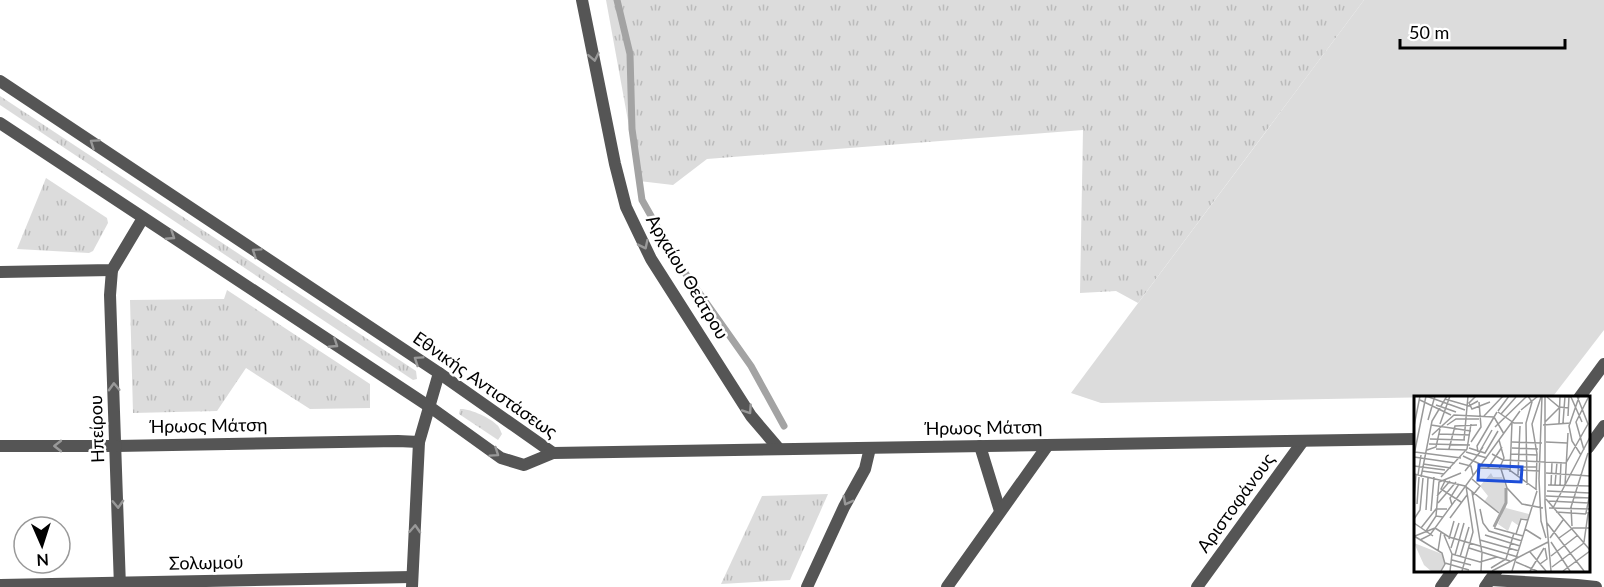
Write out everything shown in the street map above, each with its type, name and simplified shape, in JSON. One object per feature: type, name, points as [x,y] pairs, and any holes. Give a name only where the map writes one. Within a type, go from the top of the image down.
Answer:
[{"type":"street","name":"Αρχαίου Θεάτρου","points":[[582,0],[615,164],[626,207],[651,259],[751,416],[779,449]]},
{"type":"street","name":"Εθνικής Αντιστάσεως","points":[[0,81],[439,374],[553,453]]},
{"type":"street","name":"Εθνικής Αντιστάσεως","points":[[0,123],[430,407],[501,458],[524,465],[553,453]]},
{"type":"street","points":[[0,272],[112,270],[143,218]]},
{"type":"street","name":"Ηπείρου","points":[[112,270],[110,295],[120,585]]},
{"type":"street","points":[[1580,396],[1604,364]]},
{"type":"street","points":[[412,582],[419,442],[439,374]]},
{"type":"street","points":[[1589,445],[1604,426]]},
{"type":"street","name":"Ήρωος Μάτση","points":[[553,453],[1414,439]]},
{"type":"street","name":"Αριστοφάνους","points":[[1197,587],[1303,441]]},
{"type":"street","name":"Ήρωος Μάτση","points":[[0,446],[419,442]]},
{"type":"street","points":[[947,587],[1048,445]]},
{"type":"street","points":[[980,446],[1000,511]]},
{"type":"street","points":[[807,587],[844,507],[865,469],[870,448]]},
{"type":"street","points":[[1441,587],[1452,572]]},
{"type":"street","points":[[1490,579],[1596,587]]},
{"type":"street","name":"Σολωμού","points":[[0,585],[412,582]]},
{"type":"green space","points":[[606,0],[1364,0],[1138,303],[1116,291],[1080,293],[1083,130],[707,159],[673,185],[639,181]]},
{"type":"green space","points":[[1364,0],[1604,0],[1604,330],[1554,395],[1101,403],[1071,393]]},
{"type":"green space","points":[[0,96],[416,371],[417,379],[413,380],[0,105]]},
{"type":"green space","points":[[46,178],[107,218],[108,223],[93,251],[89,253],[17,249]]},
{"type":"green space","points":[[227,290],[370,384],[370,408],[310,409],[246,368],[217,411],[133,413],[130,300],[224,299]]},
{"type":"green space","points":[[460,409],[474,412],[494,422],[502,434],[498,440],[459,414]]},
{"type":"green space","points":[[828,494],[790,580],[721,584],[762,496]]},
{"type":"waterway","points":[[617,0],[630,54],[632,129],[642,200],[676,260],[751,366],[784,426]]}]
